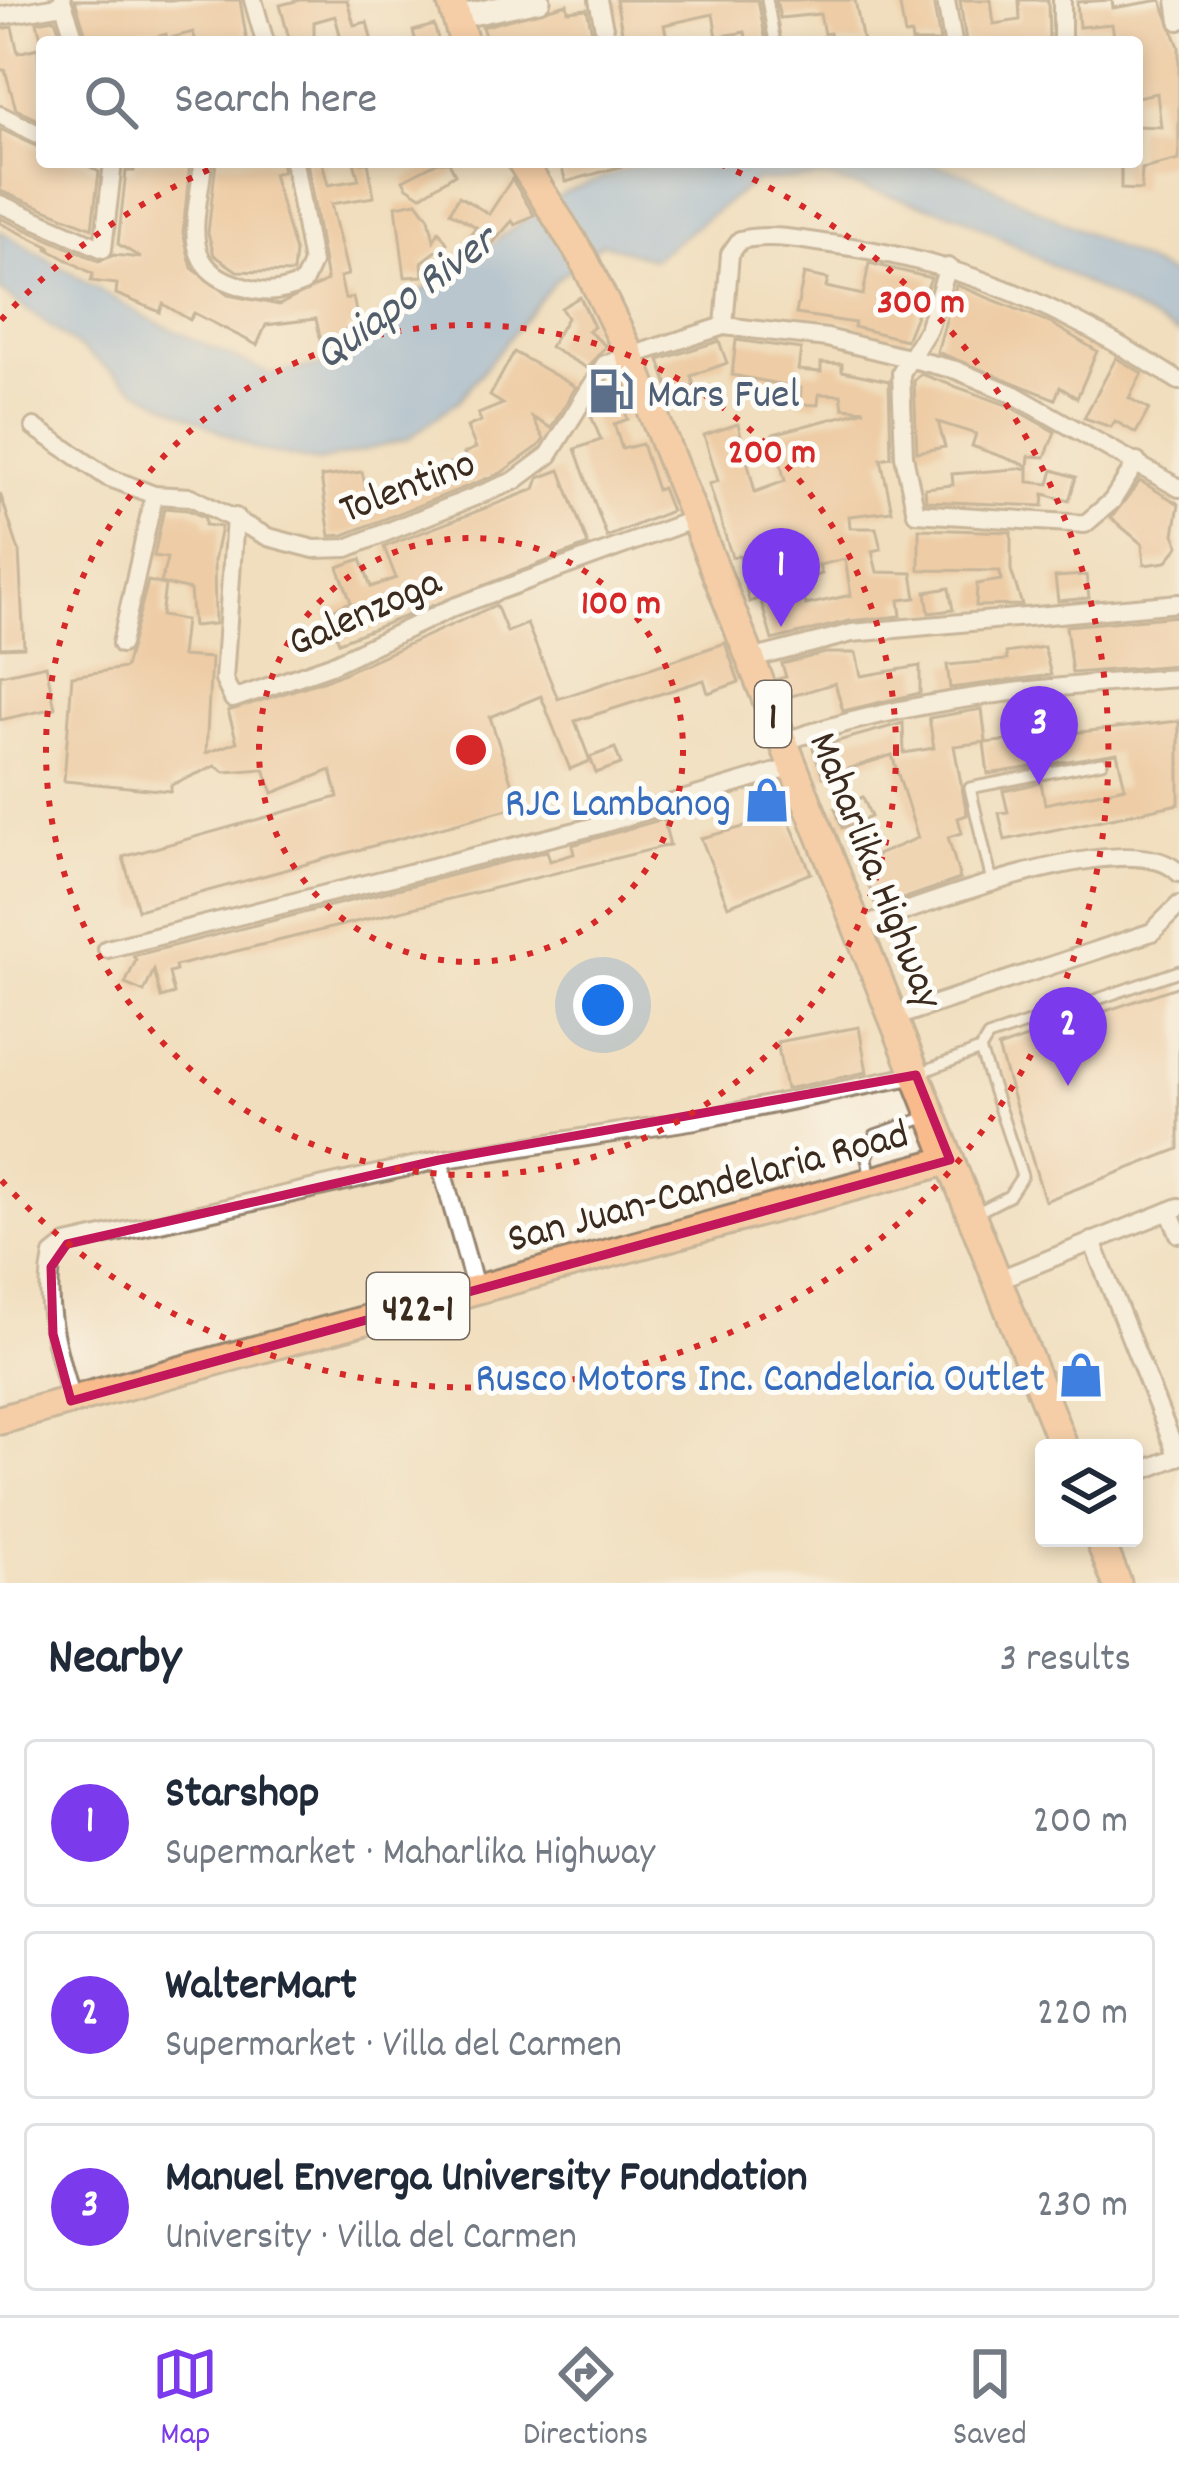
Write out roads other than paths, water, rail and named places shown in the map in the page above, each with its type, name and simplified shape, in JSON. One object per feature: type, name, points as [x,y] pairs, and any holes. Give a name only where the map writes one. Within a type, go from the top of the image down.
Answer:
[{"type":"main road","name":"Maharlika Highway","points":[[525,168],[583,258],[629,353],[1060,1439]]},
{"type":"main road","name":"San Juan-Candelaria Road","points":[[0,1420],[950,1160]]},
{"type":"main road","points":[[1104,1547],[1118,1583]]},
{"type":"street","points":[[253,0],[263,36]]},
{"type":"street","points":[[457,20],[539,0]]},
{"type":"street","points":[[598,0],[607,36]]},
{"type":"street","points":[[946,0],[951,36]]},
{"type":"street","points":[[1062,0],[1062,36]]},
{"type":"street","points":[[1176,0],[1179,21]]},
{"type":"street","points":[[0,16],[62,3],[74,36]]},
{"type":"street","points":[[0,115],[36,133]]},
{"type":"street","points":[[0,205],[104,249],[109,168]]},
{"type":"street","points":[[202,168],[196,242],[200,265],[208,274],[258,293],[276,294],[303,283],[312,263],[295,168]]},
{"type":"street","points":[[724,326],[730,254],[740,240],[764,235],[947,267],[1045,302],[1179,381]]},
{"type":"street","points":[[947,267],[928,329],[901,373],[904,456],[916,514],[1085,524],[1112,501],[1137,462]]},
{"type":"street","points":[[629,353],[724,326],[827,338],[912,358],[1013,394],[1179,488]]},
{"type":"street","name":"Tolentino","points":[[34,427],[107,477],[154,495],[191,496],[268,537],[314,549],[346,548],[514,481],[549,455],[605,364],[629,353]]},
{"type":"street","points":[[121,644],[154,495]]},
{"type":"street","name":"Galenzoga","points":[[235,517],[224,680],[233,699],[331,665],[454,607],[695,519]]},
{"type":"street","points":[[751,659],[852,633],[1179,603]]},
{"type":"street","points":[[106,949],[592,827],[788,754],[870,715],[1100,683],[1179,678]]},
{"type":"street","points":[[858,928],[992,882],[1123,853],[1157,856],[1179,873]]},
{"type":"street","points":[[893,1018],[1151,932],[1179,904]]},
{"type":"street","points":[[70,1401],[53,1334],[49,1282],[53,1255],[67,1244],[439,1160],[696,1120],[916,1075]]},
{"type":"street","points":[[439,1160],[476,1290]]},
{"type":"street","points":[[997,1280],[1174,1209],[1179,1234]]},
{"type":"street","points":[[1092,1241],[1178,1457],[1143,1471]]},
{"type":"lane","points":[[767,0],[774,36]]},
{"type":"lane","points":[[992,882],[970,788],[1102,762]]},
{"type":"lane","points":[[916,1075],[980,1050],[988,1037],[1179,971]]},
{"type":"lane","points":[[971,1215],[1009,1196],[1022,1176],[980,1050]]},
{"type":"lane","points":[[872,1182],[867,1158],[875,1135],[932,1115]]},
{"type":"water","points":[[629,168],[945,168],[1179,279],[1179,334],[959,215],[826,178],[755,181],[653,259],[602,243],[556,280],[459,400],[408,439],[319,462],[255,449],[138,390],[0,290],[0,231],[145,317],[270,374],[331,364],[406,302],[564,193]]},
{"type":"place","name":"Mars Fuel","points":[[611,391]]},
{"type":"place","name":"Starshop","points":[[781,627]]},
{"type":"place","name":"Manuel Enverga University Foundation","points":[[1039,785]]},
{"type":"place","name":"RJC Lambanog","points":[[767,800]]},
{"type":"place","name":"WalterMart","points":[[1068,1086]]},
{"type":"place","name":"Rusco Motors Inc. Candelaria Outlet","points":[[1081,1375]]},
{"type":"water label","name":"Quiapo River","points":[[403,295]]}]
